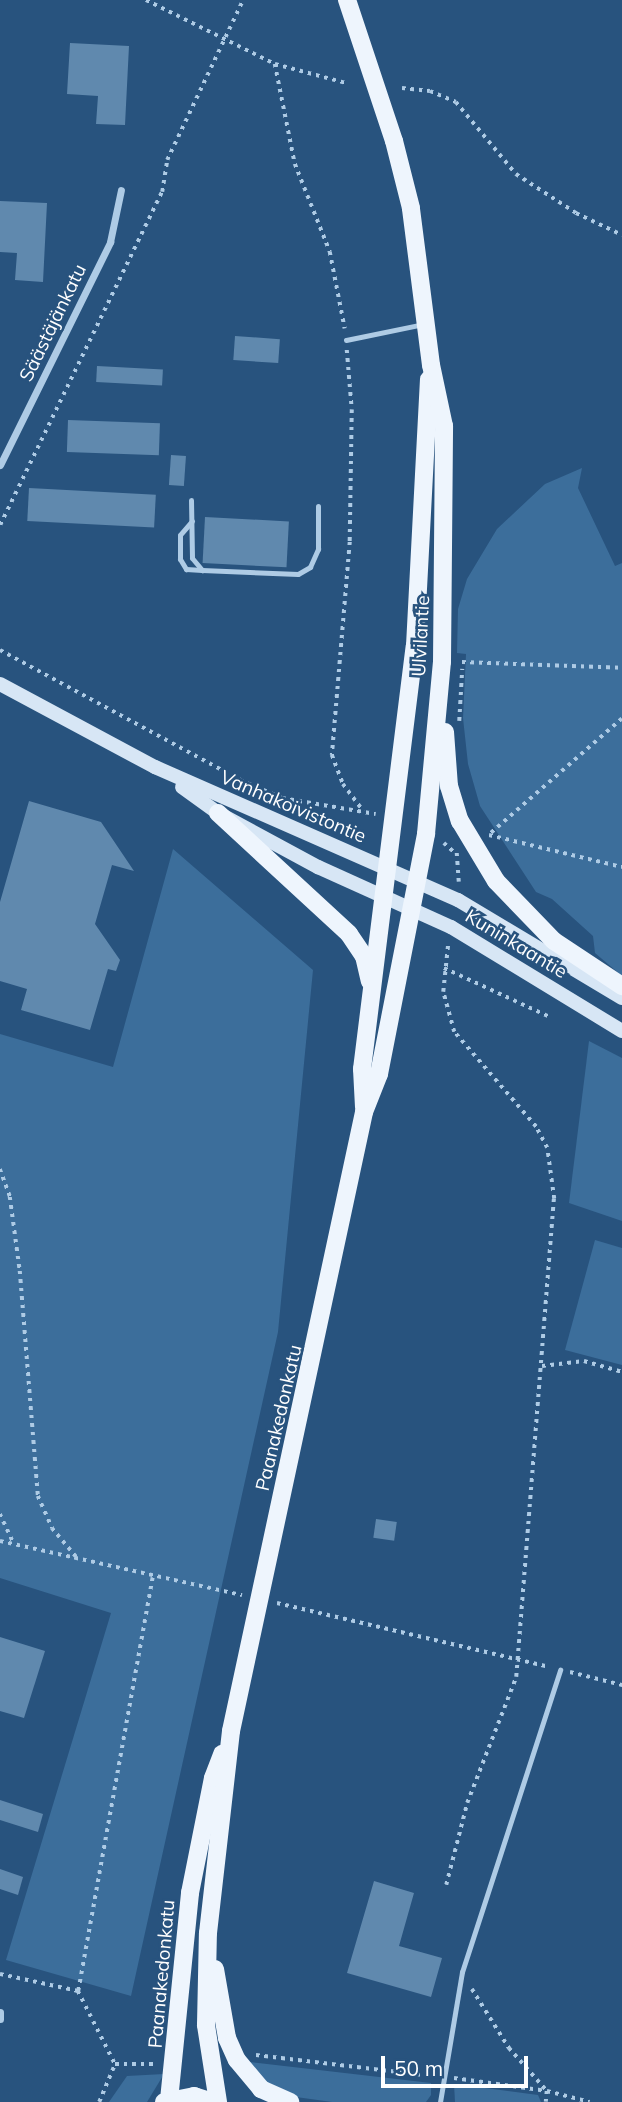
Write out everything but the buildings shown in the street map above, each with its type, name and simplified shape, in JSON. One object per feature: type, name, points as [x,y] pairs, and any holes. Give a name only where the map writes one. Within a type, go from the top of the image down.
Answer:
[{"type":"main road","name":"Ulvilantie","points":[[334,0],[371,76]]},
{"type":"main road","name":"Ulvilantie","points":[[347,0],[411,208],[431,365],[444,426],[442,662],[426,834],[412,908]]},
{"type":"main road","name":"Ulvilantie","points":[[386,897],[415,646],[424,424],[431,365]]},
{"type":"main road","points":[[442,662],[449,786],[471,845],[525,916],[622,986]]},
{"type":"main road","name":"Vanhakoivistontie","points":[[0,684],[155,767],[292,830],[417,879]]},
{"type":"main road","name":"Vanhakoivistontie","points":[[155,767],[218,813],[386,897]]},
{"type":"main road","points":[[218,813],[349,934],[364,956],[372,988]]},
{"type":"main road","name":"Kuninkaantie","points":[[417,879],[458,900],[622,998]]},
{"type":"main road","name":"Kuninkaantie","points":[[386,897],[451,927],[622,1031]]},
{"type":"main road","name":"Paanakedonkatu","points":[[364,1112],[362,1069],[386,897]]},
{"type":"main road","name":"Paanakedonkatu","points":[[218,2102],[206,2025],[208,1933],[231,1731],[364,1112],[379,1074],[412,908]]},
{"type":"main road","name":"Paanakedonkatu","points":[[166,2101],[175,2065],[190,1892],[213,1778],[231,1731]]},
{"type":"main road","points":[[208,1933],[227,2038],[237,2060],[261,2089],[290,2102]]},
{"type":"main road","points":[[166,2101],[194,2096],[213,2102]]},
{"type":"street","name":"Säästäjänkatu","points":[[0,465],[110,242],[121,190]]},
{"type":"street","points":[[0,2012],[0,2019]]},
{"type":"lane","points":[[346,340],[427,323]]},
{"type":"lane","points":[[191,500],[192,558],[202,570]]},
{"type":"lane","points":[[192,522],[180,535],[180,559],[186,569],[298,574],[310,566],[318,549],[318,506]]},
{"type":"lane","points":[[440,2102],[462,1972],[560,1670]]},
{"type":"path","points":[[146,0],[275,64],[346,83]]},
{"type":"path","points":[[0,525],[162,192],[167,160],[227,39],[243,0]]},
{"type":"path","points":[[275,64],[295,164],[330,252],[346,340],[352,410],[350,542],[331,735],[332,755],[343,784],[363,811]]},
{"type":"path","points":[[402,88],[430,91],[456,102],[516,174],[576,213],[622,235]]},
{"type":"path","points":[[0,650],[240,780],[282,798],[396,818]]},
{"type":"path","points":[[460,731],[463,659],[622,668]]},
{"type":"path","points":[[455,853],[489,835],[622,719]]},
{"type":"path","points":[[484,824],[497,846]]},
{"type":"path","points":[[426,834],[455,853]]},
{"type":"path","points":[[489,835],[622,867]]},
{"type":"path","points":[[455,853],[458,900]]},
{"type":"path","points":[[446,1885],[467,1803],[516,1677],[541,1367],[553,1172],[547,1148],[519,1102],[454,1032],[443,992],[451,927]]},
{"type":"path","points":[[444,968],[548,1016]]},
{"type":"path","points":[[0,1169],[10,1198],[20,1271],[38,1496],[52,1528],[76,1557]]},
{"type":"path","points":[[541,1367],[584,1361],[622,1372]]},
{"type":"path","points":[[0,1514],[14,1544]]},
{"type":"path","points":[[0,1541],[76,1557],[152,1578],[244,1596]]},
{"type":"path","points":[[99,2102],[115,2064],[78,1991],[152,1578]]},
{"type":"path","points":[[277,1603],[622,1685]]},
{"type":"path","points":[[462,1972],[509,2048],[547,2091],[546,2102]]},
{"type":"path","points":[[0,1974],[78,1991]]},
{"type":"path","points":[[237,2060],[258,2054],[547,2091],[590,2102]]},
{"type":"path","points":[[115,2064],[175,2065]]},
{"type":"shaded area","points":[[582,468],[578,488],[615,566],[622,563],[622,976],[595,953],[593,936],[552,899],[536,892],[480,806],[468,764],[463,718],[466,654],[457,653],[458,609],[467,579],[497,529],[545,484]]},
{"type":"shaded area","points":[[173,849],[313,970],[278,1332],[131,1996],[6,1960],[111,1613],[0,1578],[0,1034],[113,1067]]},
{"type":"shaded area","points":[[589,1041],[622,1058],[622,1221],[569,1203]]},
{"type":"shaded area","points":[[595,1240],[622,1248],[622,1365],[565,1350]]},
{"type":"shaded area","points":[[250,2062],[431,2083],[431,2095],[426,2102],[332,2102],[296,2097],[272,2087],[247,2065]]},
{"type":"shaded area","points":[[164,2074],[147,2102],[109,2102],[127,2076]]},
{"type":"shaded area","points":[[454,2084],[538,2095],[541,2102],[455,2102]]}]
